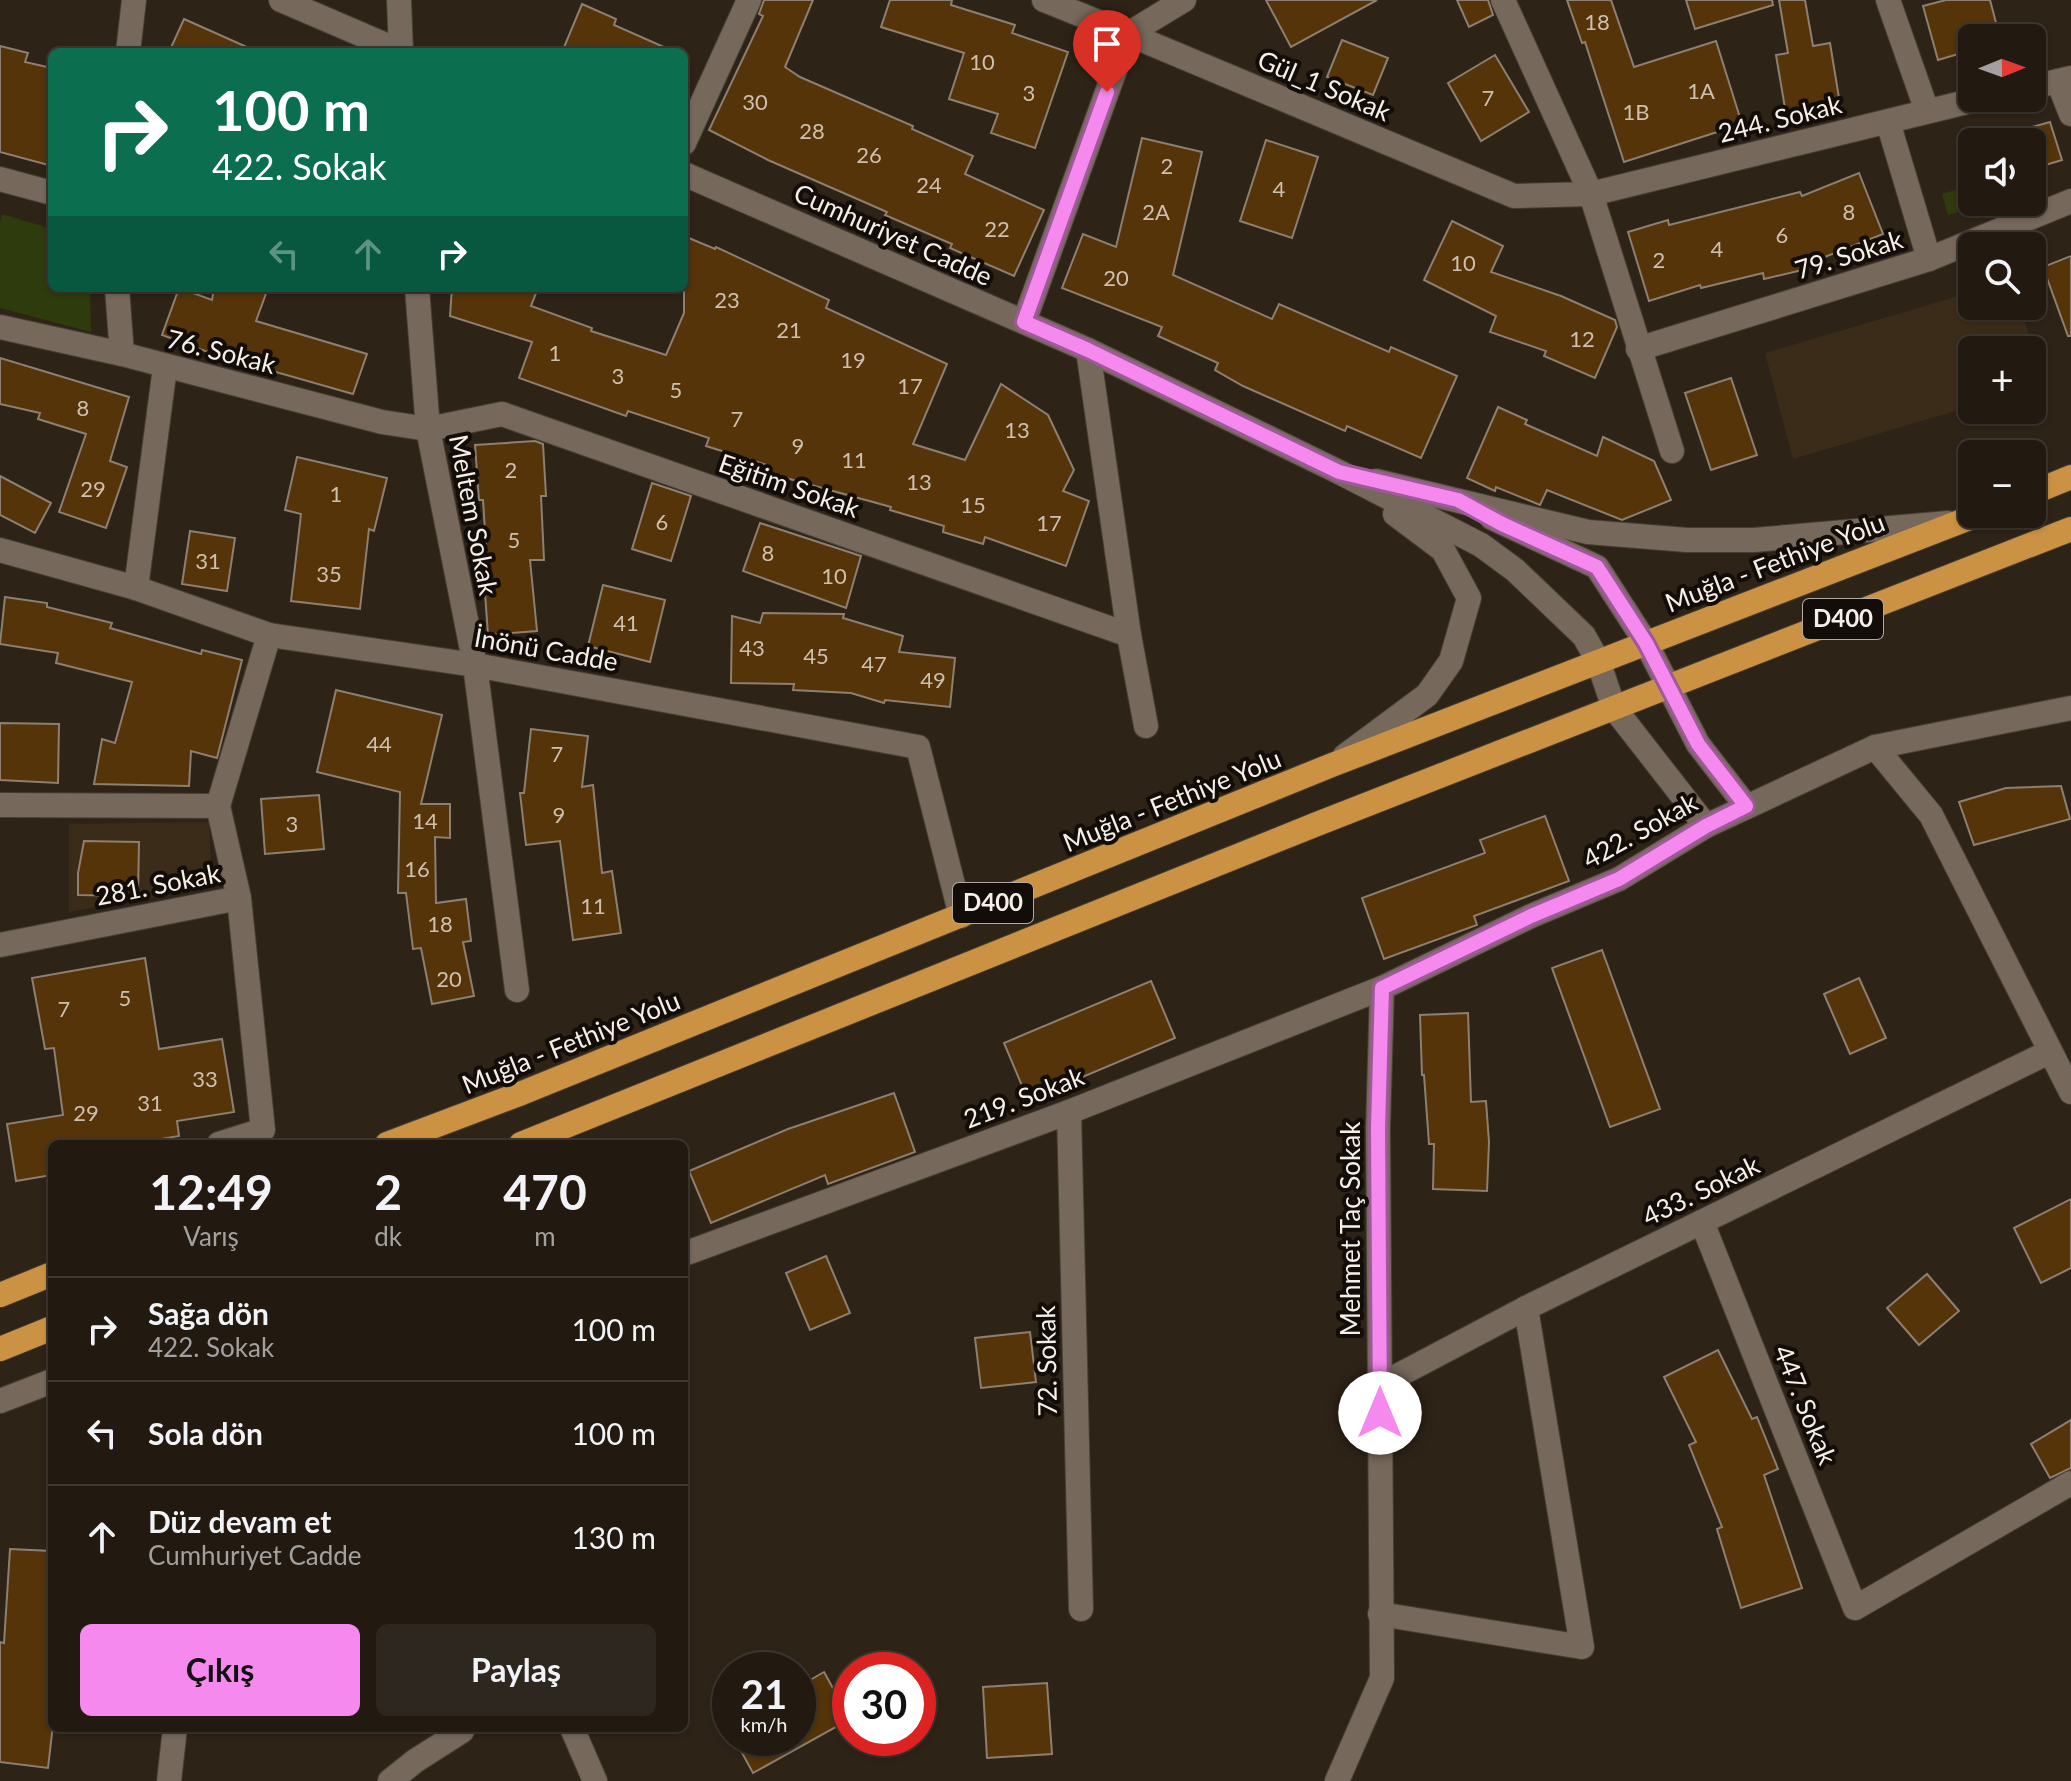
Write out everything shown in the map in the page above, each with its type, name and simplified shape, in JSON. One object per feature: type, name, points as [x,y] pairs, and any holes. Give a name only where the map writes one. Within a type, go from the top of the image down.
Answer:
[{"type":"highway","points":[[2046,487],[2071,477]]},
{"type":"highway","name":"Muğla - Fethiye Yolu","points":[[398,1140],[522,1093],[1332,765],[1958,523]]},
{"type":"highway","name":"D400","points":[[531,1140],[1317,824],[2071,529]]},
{"type":"highway","points":[[0,1295],[48,1276]]},
{"type":"highway","points":[[0,1349],[48,1330]]},
{"type":"street","points":[[128,48],[134,0]]},
{"type":"street","points":[[281,0],[392,48]]},
{"type":"street","points":[[399,0],[401,48]]},
{"type":"street","points":[[688,134],[749,0]]},
{"type":"street","name":"Gül_1 Sokak","points":[[1044,0],[1514,196],[1591,194]]},
{"type":"street","points":[[1024,322],[1128,34],[1184,0]]},
{"type":"street","points":[[1503,0],[1591,194],[1672,451]]},
{"type":"street","points":[[1888,0],[1927,111]]},
{"type":"street","points":[[2065,80],[2071,114]]},
{"type":"street","name":"244. Sokak","points":[[1591,194],[1958,104]]},
{"type":"street","points":[[1888,122],[1929,259]]},
{"type":"street","name":"Cumhuriyet Cadde","points":[[688,176],[1088,350],[1339,472]]},
{"type":"street","points":[[0,179],[48,192]]},
{"type":"street","name":"79. Sokak","points":[[1638,349],[1929,259],[2071,201]]},
{"type":"street","points":[[117,292],[122,354]]},
{"type":"street","name":"Meltem Sokak","points":[[417,292],[428,429],[475,665],[517,990]]},
{"type":"street","name":"76. Sokak","points":[[0,327],[122,354],[382,422],[428,429]]},
{"type":"street","points":[[1088,350],[1129,635],[1146,726]]},
{"type":"street","points":[[136,588],[165,367]]},
{"type":"street","name":"Eğitim Sokak","points":[[428,429],[502,414],[1129,635]]},
{"type":"street","points":[[1339,472],[1588,532],[1687,540],[1754,540],[1958,519]]},
{"type":"street","points":[[1339,472],[1481,545],[1515,570],[1584,636],[1598,661],[1614,708],[1706,826]]},
{"type":"street","points":[[1332,765],[1427,695],[1451,661],[1469,598],[1443,550],[1339,472]]},
{"type":"street","points":[[1458,500],[1502,524],[1597,567],[1646,643],[1698,744],[1746,806]]},
{"type":"street","name":"İnönü Cadde","points":[[0,550],[136,588],[269,635],[475,665],[918,747],[961,916]]},
{"type":"street","points":[[239,898],[218,806],[269,635]]},
{"type":"street","name":"422. Sokak","points":[[1382,988],[1531,916],[1619,879],[1706,826],[1875,747],[2071,708]]},
{"type":"street","points":[[1875,747],[1931,815],[2071,1092]]},
{"type":"street","points":[[0,805],[218,806]]},
{"type":"street","name":"281. Sokak","points":[[0,945],[239,898],[263,1130],[232,1140]]},
{"type":"street","name":"219. Sokak","points":[[688,1253],[1069,1112],[1382,988]]},
{"type":"street","name":"Mehmet Taç Sokak","points":[[1337,1781],[1382,1678],[1378,1128],[1382,988]]},
{"type":"street","name":"433. Sokak","points":[[1380,1385],[1526,1308],[2049,1052]]},
{"type":"street","name":"72. Sokak","points":[[1069,1112],[1081,1609]]},
{"type":"street","name":"447. Sokak","points":[[1702,1222],[1855,1608],[2071,1483]]},
{"type":"street","points":[[1380,1614],[1582,1647],[1526,1308]]},
{"type":"street","points":[[0,1401],[48,1383]]},
{"type":"street","points":[[169,1781],[175,1732]]},
{"type":"street","points":[[390,1781],[460,1732]]},
{"type":"street","points":[[574,1732],[595,1781]]},
{"type":"shaded area","points":[[1958,296],[1958,320],[2024,320],[2029,336],[1958,336],[1958,410],[1793,459],[1765,353]]},
{"type":"shaded area","points":[[209,822],[212,886],[69,912],[69,824]]},
{"type":"green space","points":[[1958,189],[1958,212],[1948,215],[1942,194]]},
{"type":"green space","points":[[2,214],[48,228],[48,292],[90,292],[91,332],[0,308]]},
{"type":"building","points":[[764,0],[813,0],[785,67],[800,77],[973,156],[965,174],[1044,210],[1014,276],[950,248],[952,244],[885,215],[887,212],[768,160],[709,130],[763,16],[759,14]]},
{"type":"building","points":[[890,0],[952,0],[951,5],[1015,25],[1012,33],[1068,52],[1035,148],[991,133],[998,114],[949,99],[964,53],[881,27]]},
{"type":"building","points":[[1266,0],[1377,0],[1291,47]]},
{"type":"building","points":[[1457,0],[1488,0],[1493,15],[1469,27]]},
{"type":"building","points":[[1567,0],[1611,0],[1634,67],[1716,41],[1742,124],[1624,162],[1585,42],[1582,43]]},
{"type":"building","points":[[1686,0],[1772,0],[1773,5],[1695,29]]},
{"type":"building","points":[[1779,0],[1805,0],[1813,46],[1830,43],[1841,110],[1787,120],[1776,55],[1788,53]]},
{"type":"building","points":[[1946,0],[1990,0],[1996,24],[1958,24],[1958,54],[1938,60],[1923,6]]},
{"type":"building","points":[[582,4],[616,19],[614,25],[666,48],[564,48]]},
{"type":"building","points":[[184,19],[249,48],[171,48]]},
{"type":"building","points":[[1342,40],[1388,58],[1373,95],[1327,77]]},
{"type":"building","points":[[0,46],[28,53],[25,62],[48,67],[48,165],[0,152]]},
{"type":"building","points":[[1495,55],[1529,112],[1481,141],[1448,83]]},
{"type":"building","points":[[2050,122],[2062,160],[2046,165],[2046,128],[2032,127]]},
{"type":"building","points":[[1142,138],[1202,152],[1173,275],[1272,319],[1279,304],[1389,352],[1391,347],[1457,376],[1421,458],[1347,426],[1345,431],[1243,386],[1215,370],[1218,363],[1158,336],[1162,327],[1062,288],[1083,234],[1116,247]]},
{"type":"building","points":[[1266,140],[1318,157],[1292,238],[1240,221]]},
{"type":"building","points":[[1859,173],[1883,234],[1817,260],[1819,266],[1764,279],[1763,273],[1701,288],[1700,285],[1649,301],[1628,232],[1668,220],[1669,225],[1800,192],[1802,196]]},
{"type":"building","points":[[1452,221],[1503,246],[1491,272],[1561,296],[1615,320],[1617,327],[1595,378],[1544,356],[1546,351],[1490,332],[1496,316],[1424,280]]},
{"type":"building","points":[[688,238],[716,247],[829,300],[826,308],[947,364],[913,444],[965,460],[1001,384],[1048,415],[1074,470],[1063,491],[1089,501],[1066,566],[985,537],[983,544],[943,532],[944,526],[890,510],[891,507],[768,473],[770,466],[706,446],[709,438],[628,411],[626,416],[519,378],[532,342],[450,316],[452,292],[536,292],[531,306],[592,328],[591,331],[666,355],[684,313],[684,292],[688,292]]},
{"type":"building","points":[[2071,256],[2071,336],[2068,336],[2046,275],[2046,266]]},
{"type":"building","points":[[178,292],[190,292],[212,300],[213,292],[267,292],[256,321],[367,354],[353,394],[240,364],[162,335]]},
{"type":"building","points":[[0,358],[129,397],[110,461],[127,467],[106,528],[59,512],[86,434],[38,419],[40,413],[0,404]]},
{"type":"building","points":[[1731,378],[1757,455],[1711,470],[1685,393]]},
{"type":"building","points":[[1498,407],[1527,420],[1525,424],[1597,456],[1603,437],[1654,461],[1671,500],[1622,520],[1547,490],[1540,505],[1496,487],[1495,491],[1467,478]]},
{"type":"building","points":[[535,441],[543,444],[546,496],[541,496],[544,560],[530,560],[537,631],[488,635],[483,500],[479,500],[475,445]]},
{"type":"building","points":[[297,457],[387,478],[374,531],[369,529],[360,609],[291,601],[301,514],[285,510]]},
{"type":"building","points":[[0,476],[51,503],[35,533],[0,515]]},
{"type":"building","points":[[652,483],[691,496],[671,561],[632,549]]},
{"type":"building","points":[[760,523],[861,556],[846,608],[743,571]]},
{"type":"building","points":[[190,531],[235,538],[227,591],[182,584]]},
{"type":"building","points":[[603,585],[665,600],[650,662],[588,646]]},
{"type":"building","points":[[5,597],[47,603],[47,607],[112,623],[110,628],[201,654],[202,650],[242,660],[217,758],[191,751],[189,786],[94,784],[102,739],[115,743],[132,682],[56,663],[58,653],[0,644]]},
{"type":"building","points":[[763,613],[844,614],[843,618],[903,636],[899,652],[955,658],[950,707],[885,700],[884,703],[851,693],[793,690],[794,684],[731,683],[732,616],[760,623]]},
{"type":"building","points":[[336,690],[442,715],[421,804],[450,804],[450,838],[435,837],[436,903],[466,899],[471,941],[463,942],[474,996],[432,1004],[421,948],[413,949],[406,893],[398,893],[400,792],[317,772]]},
{"type":"building","points":[[0,723],[59,724],[58,783],[0,780]]},
{"type":"building","points":[[531,729],[588,736],[582,787],[593,785],[602,873],[612,871],[621,933],[573,940],[560,841],[526,845],[520,793],[524,793]]},
{"type":"building","points":[[2061,786],[2070,819],[1974,845],[1959,802],[2006,788]]},
{"type":"building","points":[[319,795],[324,849],[265,854],[261,799]]},
{"type":"building","points":[[1545,816],[1569,881],[1474,916],[1477,925],[1384,959],[1362,898],[1485,853],[1480,840]]},
{"type":"building","points":[[84,841],[139,842],[138,896],[78,895],[78,873]]},
{"type":"building","points":[[1602,950],[1660,1109],[1610,1127],[1552,968]]},
{"type":"building","points":[[145,958],[159,1049],[222,1039],[234,1112],[177,1121],[179,1136],[155,1140],[48,1140],[48,1176],[16,1181],[7,1124],[63,1115],[54,1048],[45,1049],[32,978]]},
{"type":"building","points":[[1859,978],[1886,1038],[1850,1054],[1824,994]]},
{"type":"building","points":[[1151,981],[1175,1038],[1028,1100],[1004,1043]]},
{"type":"building","points":[[1468,1013],[1471,1102],[1486,1101],[1489,1142],[1487,1191],[1433,1189],[1434,1144],[1429,1144],[1420,1015]]},
{"type":"building","points":[[894,1093],[915,1152],[828,1184],[825,1175],[711,1223],[689,1171],[788,1129]]},
{"type":"building","points":[[2071,1199],[2071,1268],[2041,1283],[2014,1228]]},
{"type":"building","points":[[826,1256],[850,1313],[810,1330],[786,1273]]},
{"type":"building","points":[[1927,1274],[1959,1311],[1919,1345],[1887,1308]]},
{"type":"building","points":[[1030,1332],[1036,1382],[981,1388],[975,1338]]},
{"type":"building","points":[[1718,1350],[1752,1419],[1757,1417],[1778,1469],[1764,1475],[1802,1588],[1741,1608],[1717,1529],[1722,1527],[1689,1445],[1696,1442],[1664,1377]]},
{"type":"building","points":[[2071,1420],[2071,1468],[2050,1478],[2031,1444]]},
{"type":"building","points":[[10,1549],[48,1551],[48,1732],[52,1733],[48,1768],[0,1762],[0,1642],[4,1643]]},
{"type":"building","points":[[824,1672],[832,1686],[832,1729],[816,1738],[816,1677]]},
{"type":"building","points":[[1047,1683],[1052,1754],[987,1758],[983,1687]]},
{"type":"building","points":[[744,1756],[784,1756],[753,1773]]},
{"type":"route","points":[[1107,92],[1024,322],[1339,472],[1458,500],[1502,524],[1597,567],[1646,643],[1698,744],[1746,806],[1706,826],[1619,879],[1531,916],[1382,988],[1378,1128],[1380,1413]]}]
